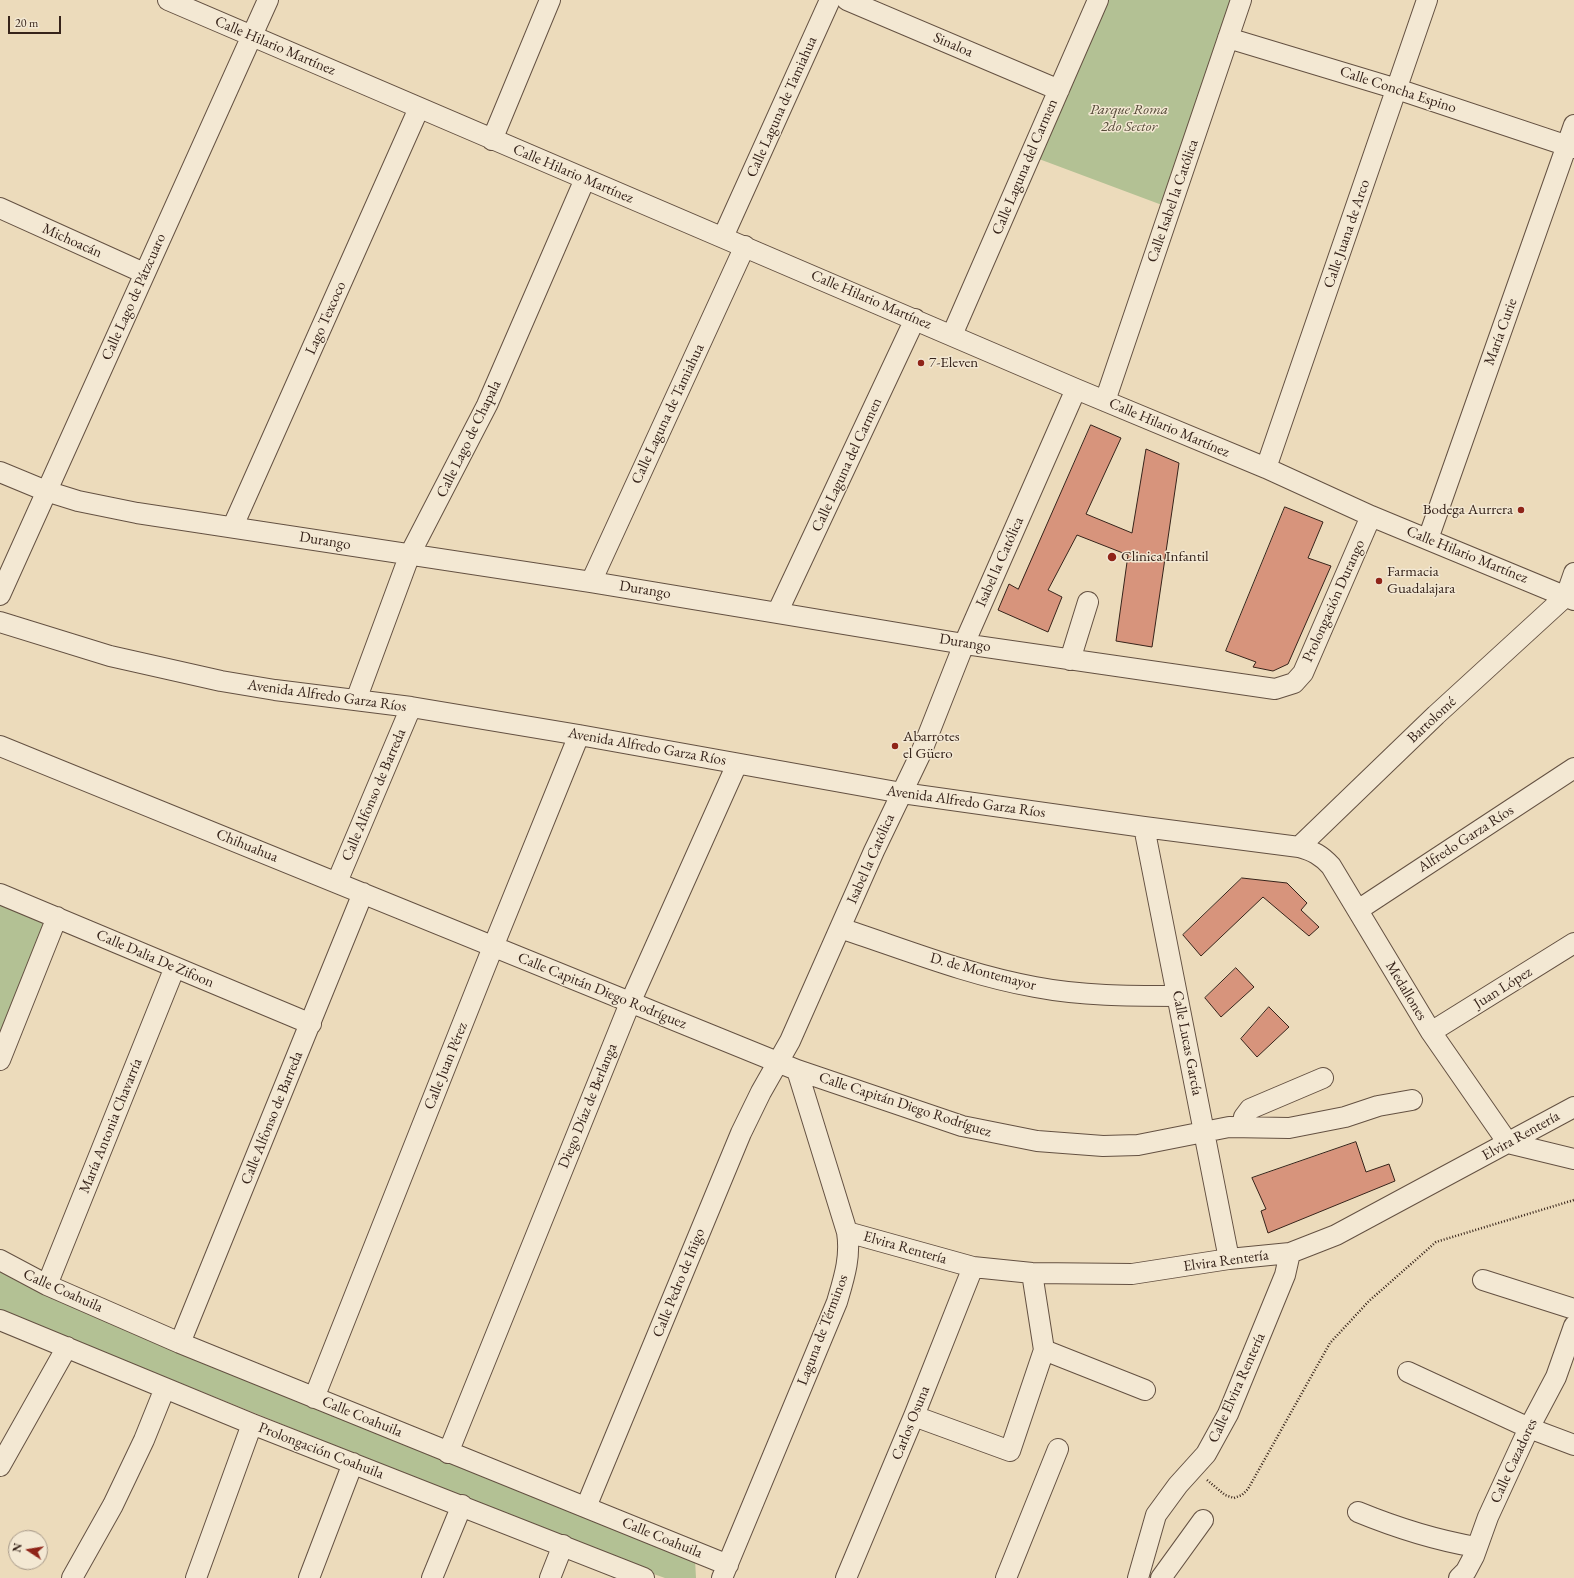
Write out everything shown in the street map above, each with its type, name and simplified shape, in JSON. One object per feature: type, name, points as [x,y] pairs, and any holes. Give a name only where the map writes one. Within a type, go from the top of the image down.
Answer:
[{"type":"street","name":"Calle Hilario Martínez","points":[[168,0],[1076,389],[1266,468],[1372,516],[1570,598]]},
{"type":"street","name":"Calle Lago de Pátzcuaro","points":[[0,595],[268,0]]},
{"type":"street","points":[[492,140],[550,0]]},
{"type":"street","name":"Calle Laguna de Tamiahua","points":[[724,237],[830,0]]},
{"type":"street","name":"Sinaloa","points":[[847,0],[1059,90]]},
{"type":"street","name":"Calle Laguna del Carmen","points":[[952,335],[1098,0]]},
{"type":"street","name":"Calle Isabel la Católica","points":[[1105,401],[1241,0]]},
{"type":"street","name":"Calle Juana de Arco","points":[[1266,468],[1427,0]]},
{"type":"street","name":"Calle Concha Espino","points":[[1228,38],[1397,89],[1571,147]]},
{"type":"street","name":"Lago Texcoco","points":[[233,526],[419,108]]},
{"type":"street","name":"María Curie","points":[[1428,539],[1571,147],[1574,125]]},
{"type":"street","name":"Calle Lago de Chapala","points":[[356,700],[410,554],[487,405],[585,179]]},
{"type":"street","name":"Michoacán","points":[[0,208],[144,273]]},
{"type":"street","name":"Calle Laguna de Tamiahua","points":[[591,582],[745,246]]},
{"type":"street","name":"Calle Laguna del Carmen","points":[[778,612],[915,319]]},
{"type":"street","name":"Isabel la Católica","points":[[778,1063],[874,851],[921,752],[964,644],[1076,389]]},
{"type":"street","name":"Durango","points":[[0,472],[46,492],[78,501],[137,513],[233,526],[591,582],[964,644],[1070,660],[1263,688],[1275,689],[1294,683]]},
{"type":"street","name":"Prolongación Durango","points":[[1294,683],[1303,673],[1372,516]]},
{"type":"street","points":[[1570,598],[1574,573]]},
{"type":"street","name":"Bartolomé","points":[[1299,847],[1436,715],[1570,598]]},
{"type":"street","points":[[1070,660],[1088,602]]},
{"type":"street","name":"Avenida Alfredo Garza Ríos","points":[[0,622],[110,656],[168,670],[275,690],[411,707],[580,735],[902,793],[1299,847]]},
{"type":"street","name":"Calle Alfonso de Barreda","points":[[337,882],[411,707]]},
{"type":"street","name":"Calle Juan Pérez","points":[[314,1398],[493,947],[580,735]]},
{"type":"street","name":"Chihuahua","points":[[0,746],[337,882],[493,947]]},
{"type":"street","name":"Diego Díaz de Berlanga","points":[[448,1453],[630,1003],[737,764]]},
{"type":"street","name":"Alfredo Garza Ríos","points":[[1358,910],[1574,768]]},
{"type":"street","name":"Calle Lucas García","points":[[1144,827],[1230,1260]]},
{"type":"street","name":"Medallones","points":[[1299,847],[1315,852],[1323,857],[1358,910],[1431,1032],[1508,1143]]},
{"type":"street","name":"Calle Alfonso de Barreda","points":[[180,1343],[363,893]]},
{"type":"street","name":"Calle Dalia De Zifoon","points":[[0,894],[310,1024]]},
{"type":"street","points":[[0,1060],[57,917]]},
{"type":"street","name":"D. de Montemayor","points":[[840,928],[972,972],[1036,988],[1072,993],[1118,996],[1177,996]]},
{"type":"street","name":"Juan López","points":[[1431,1032],[1574,943]]},
{"type":"street","name":"Calle Capitán Diego Rodríguez","points":[[493,947],[778,1063]]},
{"type":"street","name":"María Antonia Chavarría","points":[[47,1285],[175,967]]},
{"type":"street","points":[[778,1063],[797,1070]]},
{"type":"street","name":"Calle Pedro de Iñigo","points":[[586,1507],[741,1133],[761,1092],[778,1063]]},
{"type":"street","name":"Calle Capitán Diego Rodríguez","points":[[797,1070],[962,1126],[1037,1141],[1103,1146],[1138,1145],[1229,1127],[1289,1128],[1345,1117],[1378,1106],[1412,1100]]},
{"type":"street","name":"Laguna de Términos","points":[[725,1572],[837,1302],[848,1259],[849,1246],[847,1232],[797,1070]]},
{"type":"street","points":[[1242,1127],[1244,1117],[1250,1109],[1323,1078]]},
{"type":"street","name":"Elvira Rentería","points":[[847,1232],[973,1267],[1032,1274],[1132,1274],[1290,1253],[1336,1235],[1574,1107]]},
{"type":"street","points":[[1508,1143],[1574,1159]]},
{"type":"street","name":"Calle Elvira Rentería","points":[[1138,1578],[1156,1515],[1178,1485],[1206,1454],[1228,1414],[1285,1275],[1290,1253]]},
{"type":"street","name":"Calle Coahuila","points":[[0,1260],[47,1285],[180,1343],[448,1453],[586,1507],[725,1572]]},
{"type":"street","name":"Carlos Osuna","points":[[846,1578],[914,1416],[973,1267]]},
{"type":"street","points":[[914,1416],[1010,1451],[1044,1350],[1032,1274]]},
{"type":"street","points":[[1483,1280],[1574,1309]]},
{"type":"street","name":"Prolongación Coahuila","points":[[0,1320],[252,1424],[462,1505],[644,1578]]},
{"type":"street","name":"Calle Cazadores","points":[[1459,1578],[1466,1571],[1529,1428],[1556,1377],[1574,1326]]},
{"type":"street","points":[[0,1466],[67,1347]]},
{"type":"street","points":[[1044,1350],[1146,1390]]},
{"type":"street","points":[[1556,1377],[1574,1369]]},
{"type":"street","points":[[1408,1372],[1529,1428],[1574,1445]]},
{"type":"street","points":[[72,1578],[113,1505],[144,1440],[165,1388]]},
{"type":"street","points":[[196,1578],[252,1424]]},
{"type":"street","points":[[1006,1578],[1058,1449]]},
{"type":"street","points":[[309,1578],[353,1463]]},
{"type":"street","points":[[432,1578],[462,1505]]},
{"type":"street","points":[[1358,1512],[1404,1530],[1440,1540],[1476,1547]]},
{"type":"street","points":[[1161,1578],[1203,1520]]},
{"type":"street","points":[[550,1578],[563,1545]]},
{"type":"path","points":[[1193,1469],[1225,1495],[1234,1498],[1242,1495],[1248,1490],[1330,1343],[1369,1301],[1436,1242],[1574,1200]]},
{"type":"green space","name":"Parque Roma 2do Sector","points":[[1104,0],[1242,0],[1170,208],[1039,159]]},
{"type":"green space","points":[[0,894],[57,917],[0,1060]]},
{"type":"green space","points":[[0,1259],[695,1559],[696,1578],[665,1578],[645,1571],[0,1310]]},
{"type":"building","points":[[1091,425],[1121,438],[1086,514],[1132,533],[1146,449],[1179,463],[1152,647],[1116,641],[1128,555],[1077,535],[1048,590],[1062,597],[1048,632],[998,610],[1009,584],[1018,589]]},
{"type":"building","points":[[1285,507],[1323,522],[1308,558],[1331,566],[1288,664],[1273,671],[1253,667],[1256,662],[1226,651]]},
{"type":"building","points":[[1242,878],[1287,883],[1307,903],[1301,910],[1319,927],[1309,936],[1263,897],[1201,956],[1183,935]]},
{"type":"building","points":[[1236,968],[1254,987],[1221,1017],[1205,998]]},
{"type":"building","points":[[1269,1007],[1289,1027],[1257,1057],[1241,1039]]},
{"type":"building","points":[[1356,1142],[1366,1172],[1389,1164],[1395,1181],[1268,1233],[1261,1211],[1266,1209],[1252,1178]]},
{"type":"place","name":"7-Eleven","points":[[921,363]]},
{"type":"place","name":"Bodega Aurrera","points":[[1521,510]]},
{"type":"place","name":"Clinica Infantil","points":[[1112,557]]},
{"type":"place","name":"Farmacia Guadalajara","points":[[1379,581]]},
{"type":"place","name":"Abarrotes el Güero","points":[[895,746]]}]
